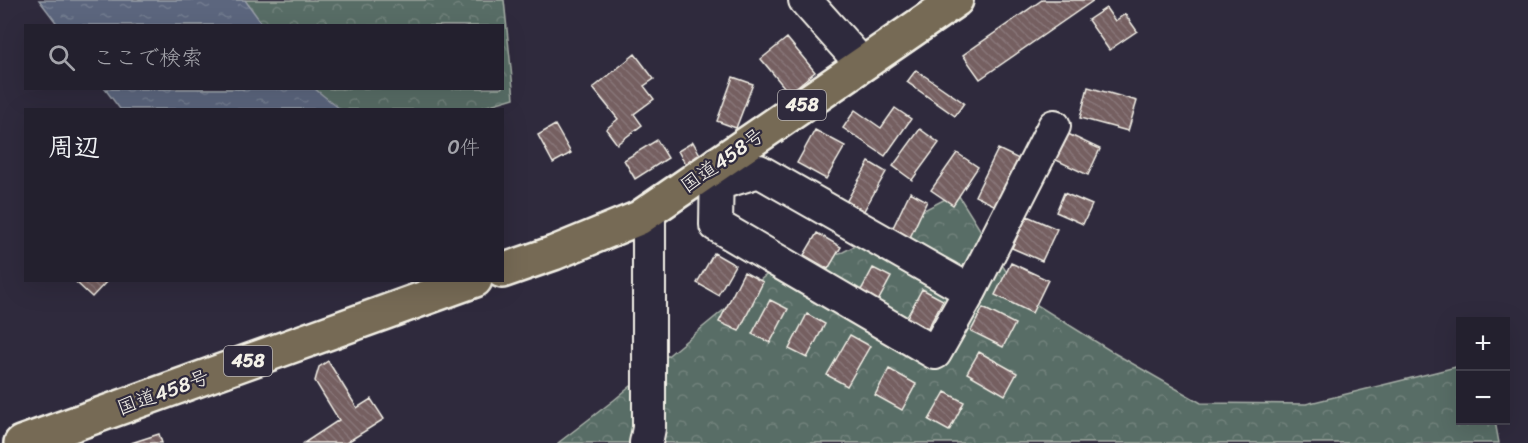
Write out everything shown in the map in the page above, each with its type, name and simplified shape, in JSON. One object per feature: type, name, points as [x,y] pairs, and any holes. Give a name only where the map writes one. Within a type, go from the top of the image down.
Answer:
[{"type":"highway","name":"国道458号","points":[[504,270],[554,253],[639,218],[717,173],[862,64],[956,0]]},
{"type":"highway","name":"国道458号","points":[[21,443],[469,282]]},
{"type":"street","points":[[805,0],[862,64]]},
{"type":"street","points":[[970,291],[759,171],[717,173],[716,225],[934,353],[970,291],[1054,126]]},
{"type":"street","points":[[646,443],[649,428],[649,211]]},
{"type":"green space","points":[[113,0],[504,0],[514,98],[481,108],[193,108],[179,90],[504,90],[504,24],[131,24]]},
{"type":"green space","points":[[957,193],[1021,295],[1114,353],[1201,403],[1306,404],[1456,367],[1456,425],[1496,425],[1499,443],[558,443],[770,272],[843,252]]},
{"type":"water","points":[[39,0],[245,0],[262,24],[57,24]]},
{"type":"water","points":[[106,90],[316,90],[339,108],[119,108]]},
{"type":"building","points":[[1042,0],[1094,0],[980,79],[963,55]]},
{"type":"building","points":[[1106,8],[1115,21],[1125,14],[1137,31],[1109,50],[1088,20]]},
{"type":"building","points":[[787,38],[815,72],[789,93],[761,59]]},
{"type":"building","points":[[635,54],[654,79],[644,86],[654,99],[634,114],[642,125],[617,144],[606,129],[618,119],[593,88]]},
{"type":"building","points":[[916,70],[964,103],[955,116],[907,82]]},
{"type":"building","points":[[733,77],[753,84],[736,128],[717,121]]},
{"type":"building","points":[[1088,87],[1137,101],[1128,131],[1080,118]]},
{"type":"building","points":[[895,108],[911,119],[885,156],[843,128],[855,110],[881,128]]},
{"type":"building","points":[[555,125],[571,153],[553,163],[538,135]]},
{"type":"building","points":[[920,129],[939,143],[912,180],[893,166]]},
{"type":"building","points":[[815,130],[845,146],[826,179],[797,163]]},
{"type":"building","points":[[1066,133],[1100,149],[1088,175],[1054,159]]},
{"type":"building","points":[[657,140],[668,158],[635,179],[624,160]]},
{"type":"building","points":[[693,142],[702,158],[687,167],[678,151]]},
{"type":"building","points":[[998,149],[1019,159],[996,206],[975,196]]},
{"type":"building","points":[[957,153],[978,167],[953,205],[931,190]]},
{"type":"building","points":[[869,162],[886,172],[862,214],[845,204]]},
{"type":"building","points":[[910,192],[927,201],[906,246],[888,238]]},
{"type":"building","points":[[1064,193],[1092,205],[1083,224],[1056,212]]},
{"type":"building","points":[[1027,216],[1057,229],[1042,261],[1012,248]]},
{"type":"building","points":[[817,233],[841,247],[828,269],[804,255]]},
{"type":"building","points":[[714,253],[735,265],[718,295],[697,283]]},
{"type":"building","points":[[1011,263],[1048,280],[1032,313],[995,295]]},
{"type":"building","points":[[873,268],[891,277],[877,303],[859,294]]},
{"type":"building","points":[[744,272],[763,282],[739,331],[719,322]]},
{"type":"building","points":[[76,282],[106,282],[92,297]]},
{"type":"building","points":[[922,289],[943,300],[926,332],[905,321]]},
{"type":"building","points":[[770,300],[788,309],[770,343],[752,334]]},
{"type":"building","points":[[983,308],[1015,324],[1003,347],[971,331]]},
{"type":"building","points":[[807,314],[825,324],[807,358],[789,349]]},
{"type":"building","points":[[850,335],[870,346],[847,386],[827,375]]},
{"type":"building","points":[[979,352],[1017,373],[1005,395],[967,373]]},
{"type":"building","points":[[328,361],[357,408],[371,399],[384,419],[346,443],[304,443],[339,420],[315,381],[319,367]]},
{"type":"building","points":[[889,369],[916,384],[902,410],[875,395]]},
{"type":"building","points":[[945,392],[964,402],[949,431],[929,420]]},
{"type":"building","points":[[159,434],[162,443],[131,443]]}]
